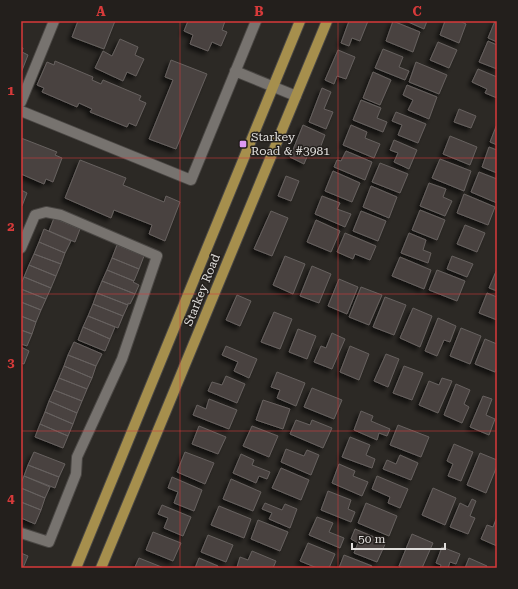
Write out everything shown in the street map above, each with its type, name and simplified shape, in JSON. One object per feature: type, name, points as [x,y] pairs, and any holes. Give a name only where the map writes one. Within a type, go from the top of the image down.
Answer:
[{"type":"main road","name":"Starkey Road","points":[[76,568],[300,21]]},
{"type":"main road","name":"Starkey Road","points":[[101,568],[327,21]]},
{"type":"lane","points":[[21,102],[54,21]]},
{"type":"lane","points":[[21,111],[191,180],[256,21]]},
{"type":"lane","points":[[235,71],[296,96]]},
{"type":"lane","points":[[21,248],[35,215],[46,212],[61,215],[157,256],[122,359],[77,457],[76,474],[49,542],[21,532]]},
{"type":"building","points":[[78,21],[115,21],[104,49],[72,37]]},
{"type":"building","points":[[188,21],[225,21],[222,30],[227,32],[221,46],[212,42],[208,51],[190,44],[193,35],[184,31]]},
{"type":"building","points":[[349,21],[368,21],[360,41],[352,38],[349,46],[341,43]]},
{"type":"building","points":[[393,21],[420,32],[413,52],[386,41]]},
{"type":"building","points":[[406,21],[427,21],[424,29]]},
{"type":"building","points":[[445,21],[460,21],[466,24],[459,43],[440,35]]},
{"type":"building","points":[[495,21],[497,21],[497,42],[488,38]]},
{"type":"building","points":[[120,39],[138,47],[135,55],[144,59],[136,76],[127,72],[123,81],[95,68],[103,51],[112,56]]},
{"type":"building","points":[[488,41],[497,45],[497,69],[479,62]]},
{"type":"building","points":[[438,42],[457,50],[449,68],[430,60]]},
{"type":"building","points":[[21,47],[23,48],[22,52],[28,55],[21,73]]},
{"type":"building","points":[[383,49],[403,57],[399,67],[409,71],[405,80],[375,68]]},
{"type":"building","points":[[338,50],[355,57],[346,79],[337,76],[334,84],[325,80]]},
{"type":"building","points":[[171,60],[207,74],[176,149],[149,139],[173,80],[165,77]]},
{"type":"building","points":[[55,61],[93,77],[92,80],[101,84],[103,80],[141,96],[139,100],[146,103],[136,126],[129,123],[127,127],[90,112],[92,109],[79,103],[77,107],[42,92],[44,88],[37,85],[47,62],[54,65]]},
{"type":"building","points":[[416,62],[447,75],[439,94],[409,82]]},
{"type":"building","points":[[478,69],[497,77],[497,98],[485,93],[487,89],[472,82]]},
{"type":"building","points":[[373,72],[391,80],[380,105],[363,98]]},
{"type":"building","points":[[407,85],[437,97],[429,119],[408,110],[413,100],[403,95]]},
{"type":"building","points":[[322,88],[331,92],[324,109],[333,112],[326,129],[309,122]]},
{"type":"building","points":[[361,100],[381,108],[377,118],[387,122],[383,132],[353,120]]},
{"type":"building","points":[[459,109],[476,116],[471,128],[454,122]]},
{"type":"building","points":[[396,112],[426,124],[418,143],[398,135],[402,125],[392,121]]},
{"type":"building","points":[[497,124],[497,145],[490,142]]},
{"type":"building","points":[[303,125],[325,135],[319,151],[311,147],[304,164],[290,157]]},
{"type":"building","points":[[351,125],[367,132],[365,138],[380,144],[374,158],[343,145]]},
{"type":"building","points":[[450,136],[477,147],[470,165],[443,154]]},
{"type":"building","points":[[21,138],[57,152],[55,155],[62,158],[53,182],[46,179],[44,184],[21,174]]},
{"type":"building","points":[[394,140],[417,150],[409,169],[394,162],[398,153],[390,150]]},
{"type":"building","points":[[489,147],[497,150],[497,173],[482,167]]},
{"type":"building","points":[[346,151],[372,162],[365,180],[334,167],[337,160],[341,161]]},
{"type":"building","points":[[440,159],[471,171],[464,191],[432,178]]},
{"type":"building","points":[[80,160],[126,178],[123,185],[164,202],[166,196],[180,202],[165,241],[149,234],[152,225],[114,210],[111,218],[65,198]]},
{"type":"building","points":[[380,163],[408,174],[400,193],[372,182]]},
{"type":"building","points":[[333,171],[360,183],[352,202],[325,191]]},
{"type":"building","points":[[479,172],[497,179],[497,203],[471,192]]},
{"type":"building","points":[[286,176],[299,181],[291,201],[278,196]]},
{"type":"building","points":[[429,183],[446,189],[443,197],[452,201],[445,216],[420,206]]},
{"type":"building","points":[[371,186],[397,197],[389,218],[363,207]]},
{"type":"building","points":[[21,190],[27,193],[22,206],[21,205]]},
{"type":"building","points":[[464,194],[495,207],[488,225],[457,213]]},
{"type":"building","points":[[322,196],[340,203],[337,209],[351,214],[345,227],[315,214]]},
{"type":"building","points":[[420,210],[445,220],[437,240],[412,230]]},
{"type":"building","points":[[271,211],[288,218],[272,256],[254,249]]},
{"type":"building","points":[[361,211],[386,221],[378,241],[353,231]]},
{"type":"building","points":[[54,218],[80,229],[75,242],[49,231]]},
{"type":"building","points":[[316,220],[340,231],[331,252],[307,242]]},
{"type":"building","points":[[465,225],[485,233],[477,252],[457,244]]},
{"type":"building","points":[[44,229],[71,241],[65,253],[39,242]]},
{"type":"building","points":[[345,233],[376,246],[370,260],[355,254],[353,259],[337,252]]},
{"type":"building","points":[[409,233],[426,240],[423,250],[431,253],[428,263],[401,253]]},
{"type":"building","points":[[39,242],[65,253],[61,264],[34,254]]},
{"type":"building","points":[[117,245],[144,256],[139,269],[112,258]]},
{"type":"building","points":[[34,254],[61,264],[56,276],[29,265]]},
{"type":"building","points":[[285,256],[305,264],[293,294],[273,285]]},
{"type":"building","points":[[452,256],[473,264],[467,277],[447,269]]},
{"type":"building","points":[[400,257],[431,270],[424,289],[392,276]]},
{"type":"building","points":[[112,258],[139,269],[134,281],[107,270]]},
{"type":"building","points":[[29,265],[56,276],[51,288],[24,277]]},
{"type":"building","points":[[312,266],[331,274],[319,303],[300,296]]},
{"type":"building","points":[[497,269],[497,291],[489,288]]},
{"type":"building","points":[[107,270],[134,281],[133,282],[139,285],[135,294],[102,281]]},
{"type":"building","points":[[437,270],[465,281],[457,301],[429,290]]},
{"type":"building","points":[[24,277],[51,288],[46,299],[21,289],[21,284]]},
{"type":"building","points":[[339,279],[358,287],[347,314],[328,306]]},
{"type":"building","points":[[102,281],[135,294],[130,304],[128,303],[128,305],[97,293]]},
{"type":"building","points":[[361,287],[382,295],[369,325],[349,317]]},
{"type":"building","points":[[21,289],[46,299],[41,310],[21,302]]},
{"type":"building","points":[[97,293],[128,305],[123,316],[93,304]]},
{"type":"building","points":[[487,293],[497,297],[497,320],[479,313]]},
{"type":"building","points":[[237,295],[251,301],[240,326],[226,320]]},
{"type":"building","points":[[385,297],[406,305],[394,335],[373,327]]},
{"type":"building","points":[[21,302],[41,310],[36,322],[21,316]]},
{"type":"building","points":[[93,304],[123,316],[118,328],[88,316]]},
{"type":"building","points":[[413,308],[432,316],[420,347],[400,338]]},
{"type":"building","points":[[274,312],[292,319],[280,349],[261,342]]},
{"type":"building","points":[[21,316],[36,322],[32,334],[21,330]]},
{"type":"building","points":[[88,316],[115,327],[110,339],[83,327]]},
{"type":"building","points":[[438,318],[456,326],[450,342],[444,340],[437,356],[425,351]]},
{"type":"building","points":[[83,327],[110,339],[105,351],[78,340]]},
{"type":"building","points":[[461,328],[481,336],[470,364],[450,356]]},
{"type":"building","points":[[298,329],[316,336],[307,359],[289,352]]},
{"type":"building","points":[[21,330],[32,334],[27,346],[21,344]]},
{"type":"building","points":[[332,333],[345,339],[332,369],[314,362],[321,346],[326,348]]},
{"type":"building","points":[[485,339],[497,344],[497,367],[495,372],[475,364]]},
{"type":"building","points":[[74,342],[102,354],[96,366],[68,355]]},
{"type":"building","points":[[226,346],[257,359],[249,378],[234,371],[238,362],[222,355]]},
{"type":"building","points":[[350,346],[369,354],[359,380],[340,372]]},
{"type":"building","points":[[21,347],[29,351],[24,364],[21,363]]},
{"type":"building","points":[[386,354],[399,359],[388,387],[374,381]]},
{"type":"building","points":[[68,355],[96,366],[92,378],[64,366]]},
{"type":"building","points":[[64,366],[92,378],[87,389],[59,378]]},
{"type":"building","points":[[404,366],[423,373],[412,400],[393,393]]},
{"type":"building","points":[[277,372],[305,383],[296,406],[277,398],[280,390],[271,387]]},
{"type":"building","points":[[226,376],[245,384],[237,403],[208,391],[212,382],[222,385]]},
{"type":"building","points":[[59,378],[87,389],[82,401],[54,390]]},
{"type":"building","points":[[442,378],[452,381],[438,413],[419,405],[429,381],[439,385]]},
{"type":"building","points":[[456,384],[470,390],[464,404],[469,407],[462,423],[444,415]]},
{"type":"building","points":[[312,388],[342,400],[334,419],[304,407]]},
{"type":"building","points":[[54,390],[82,401],[77,413],[49,401]]},
{"type":"building","points":[[483,396],[492,399],[486,415],[495,419],[489,435],[470,427]]},
{"type":"building","points":[[209,399],[237,410],[229,429],[193,415],[197,405],[206,409]]},
{"type":"building","points":[[263,400],[290,409],[283,429],[256,420]]},
{"type":"building","points":[[49,401],[77,413],[73,424],[45,412]]},
{"type":"building","points":[[361,411],[373,416],[371,421],[390,429],[387,436],[379,433],[377,440],[354,430]]},
{"type":"building","points":[[45,412],[73,424],[68,436],[40,424]]},
{"type":"building","points":[[296,420],[310,425],[312,420],[332,428],[323,448],[290,434]]},
{"type":"building","points":[[40,424],[68,436],[63,448],[35,437]]},
{"type":"building","points":[[398,425],[429,437],[421,457],[390,445]]},
{"type":"building","points":[[199,426],[226,437],[218,454],[192,444]]},
{"type":"building","points":[[252,426],[278,436],[269,457],[243,446]]},
{"type":"building","points":[[350,437],[370,445],[366,455],[375,459],[372,468],[342,457]]},
{"type":"building","points":[[454,444],[473,452],[461,481],[448,476],[453,464],[447,461]]},
{"type":"building","points":[[286,449],[304,456],[307,450],[319,455],[311,475],[281,462]]},
{"type":"building","points":[[34,452],[65,464],[59,477],[28,465]]},
{"type":"building","points":[[185,452],[214,463],[205,484],[177,472]]},
{"type":"building","points":[[480,453],[497,460],[497,466],[486,493],[467,485]]},
{"type":"building","points":[[241,454],[254,460],[252,465],[270,472],[267,479],[259,476],[256,483],[233,473]]},
{"type":"building","points":[[400,455],[418,463],[411,480],[383,469],[387,460],[396,464]]},
{"type":"building","points":[[339,464],[355,471],[353,476],[368,482],[362,496],[332,483]]},
{"type":"building","points":[[28,465],[59,477],[55,488],[24,476]]},
{"type":"building","points":[[281,468],[309,480],[301,500],[272,488]]},
{"type":"building","points":[[24,476],[50,487],[45,498],[21,488],[21,483]]},
{"type":"building","points":[[377,476],[408,489],[400,508],[388,503],[390,497],[372,489]]},
{"type":"building","points":[[172,477],[202,490],[194,511],[174,503],[178,492],[168,488]]},
{"type":"building","points":[[231,479],[261,492],[253,511],[223,499]]},
{"type":"building","points":[[21,488],[45,498],[41,510],[21,502]]},
{"type":"building","points":[[433,488],[456,498],[445,525],[422,515]]},
{"type":"building","points":[[328,491],[351,500],[348,509],[355,512],[351,522],[321,510]]},
{"type":"building","points":[[472,499],[476,501],[470,516],[475,518],[468,534],[450,527],[460,503],[468,507]]},
{"type":"building","points":[[21,502],[41,510],[35,524],[21,518]]},
{"type":"building","points":[[265,503],[282,510],[285,504],[297,509],[290,528],[269,519],[272,513],[262,509]]},
{"type":"building","points":[[366,503],[397,516],[389,536],[358,523]]},
{"type":"building","points":[[162,505],[191,517],[183,536],[164,528],[168,518],[158,514]]},
{"type":"building","points":[[219,506],[251,519],[244,538],[211,525]]},
{"type":"building","points":[[317,517],[333,523],[329,532],[344,538],[340,548],[309,535]]},
{"type":"building","points":[[497,517],[497,546],[481,539],[487,525],[493,527]]},
{"type":"building","points":[[258,520],[288,532],[280,551],[251,539]]},
{"type":"building","points":[[355,529],[386,542],[377,562],[354,553],[358,543],[351,539]]},
{"type":"building","points":[[153,532],[181,543],[173,561],[146,550]]},
{"type":"building","points":[[412,534],[433,543],[422,568],[404,568],[399,566]]},
{"type":"building","points":[[208,535],[233,545],[226,562],[201,552]]},
{"type":"building","points":[[308,543],[335,554],[329,568],[317,568],[300,561]]},
{"type":"building","points":[[442,547],[460,554],[456,564],[450,562],[448,568],[440,568],[441,565],[436,563]]},
{"type":"building","points":[[252,551],[276,561],[273,568],[237,567],[240,557],[248,560]]},
{"type":"building","points":[[21,553],[28,556],[23,568],[21,568]]},
{"type":"building","points":[[344,555],[372,566],[371,568],[339,568]]},
{"type":"building","points":[[139,558],[164,568],[135,567]]},
{"type":"building","points":[[199,558],[218,566],[218,568],[195,568]]},
{"type":"building","points":[[469,558],[487,566],[486,568],[465,568]]},
{"type":"place","name":"Starkey Road & #3981","points":[[243,144]]}]
